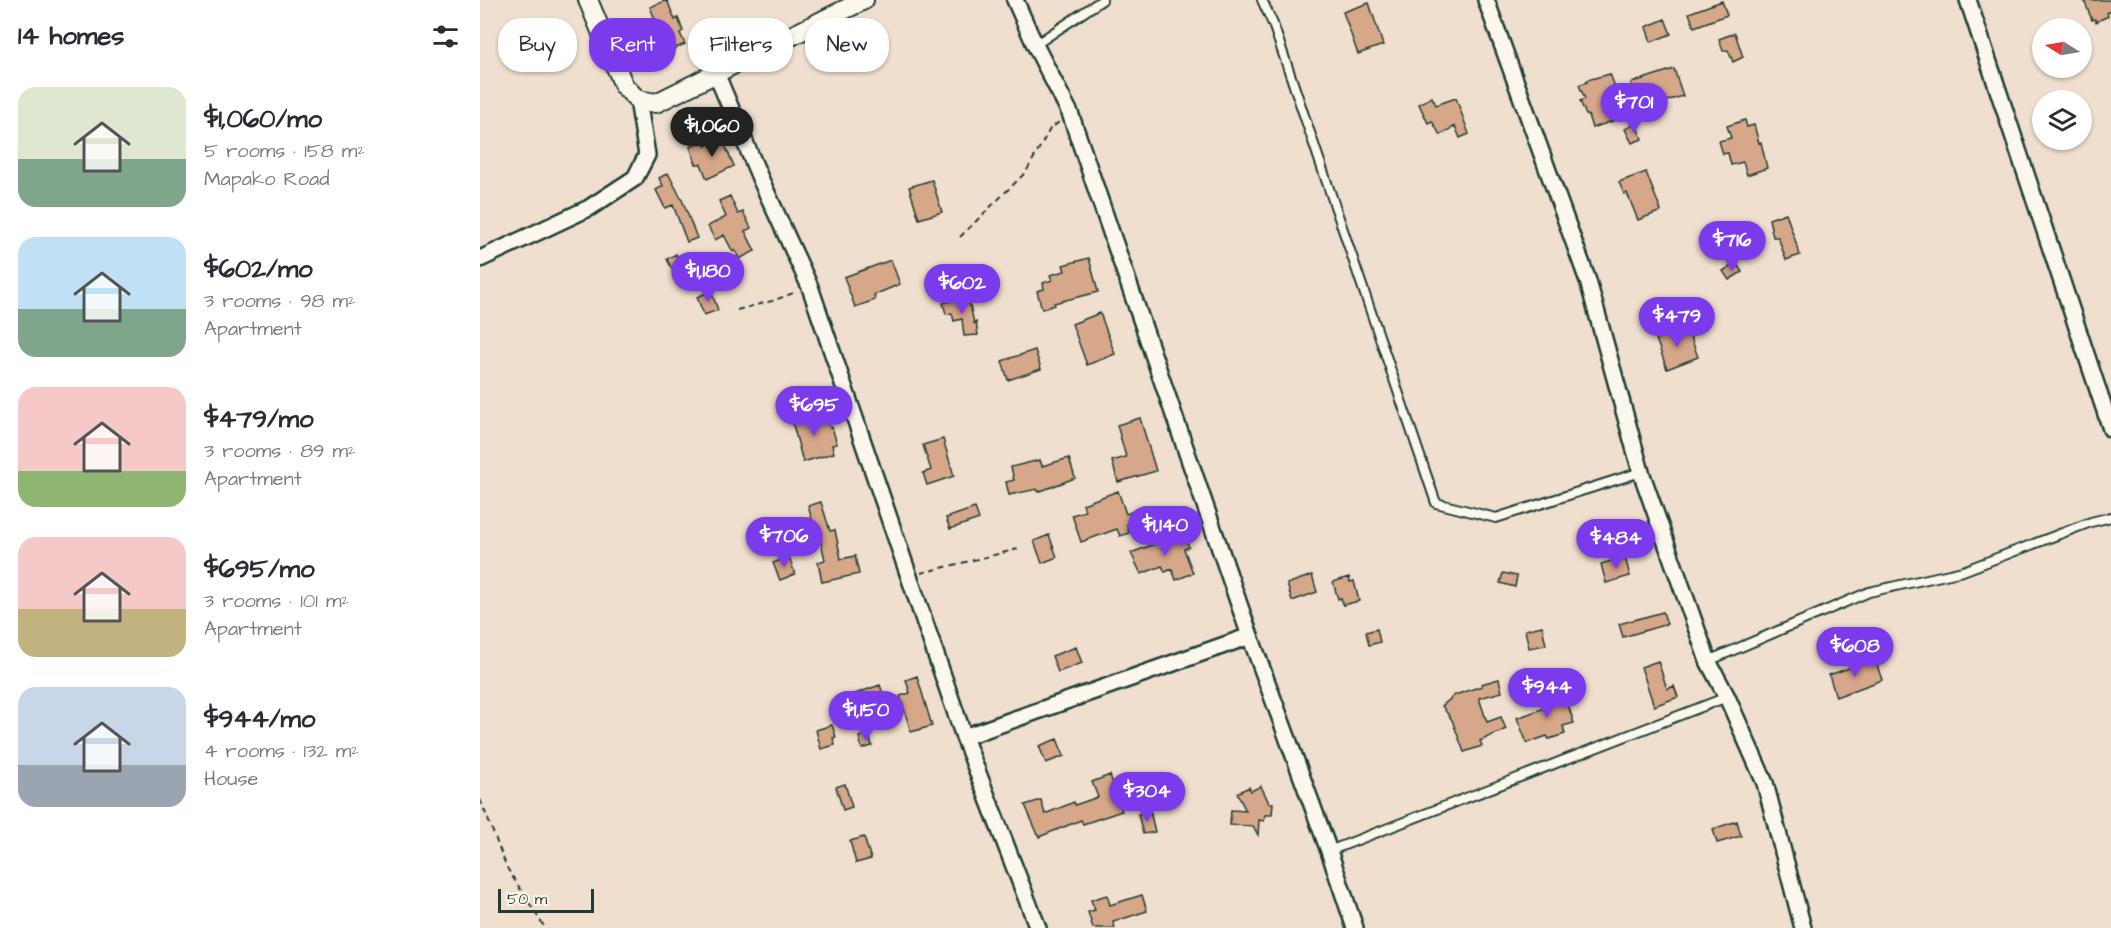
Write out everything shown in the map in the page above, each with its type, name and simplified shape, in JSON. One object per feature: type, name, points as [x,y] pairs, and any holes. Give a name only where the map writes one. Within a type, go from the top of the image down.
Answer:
[{"type":"street","points":[[588,0],[624,86],[638,100],[656,103],[864,0]]},
{"type":"street","points":[[1015,0],[1070,113],[1250,636],[1355,928]]},
{"type":"street","points":[[1486,0],[1588,281],[1641,472],[1708,661],[1727,697],[1765,783],[1803,928]]},
{"type":"street","points":[[1968,0],[2111,429]]},
{"type":"street","points":[[716,73],[760,178],[810,287],[964,737],[1038,928]]},
{"type":"street","points":[[480,259],[589,208],[635,178],[647,155],[638,100]]},
{"type":"street","points":[[964,737],[1250,636]]},
{"type":"lane","points":[[1035,45],[1102,0]]},
{"type":"lane","points":[[1262,0],[1273,24],[1436,503],[1496,518],[1641,472]]},
{"type":"lane","points":[[1708,661],[1869,592],[1963,571],[2091,522],[2111,517]]},
{"type":"lane","points":[[1329,851],[1727,697]]},
{"type":"path","points":[[960,237],[1026,172],[1050,129],[1070,113]]},
{"type":"path","points":[[737,310],[772,301],[810,287]]},
{"type":"path","points":[[910,576],[1018,549]]},
{"type":"path","points":[[480,799],[507,868],[545,928]]},
{"type":"building","points":[[667,0],[674,18],[654,18],[650,7]]},
{"type":"building","points":[[2084,0],[2111,0],[2111,11],[2107,13],[2108,16],[2096,22],[2091,18]]},
{"type":"building","points":[[1722,1],[1727,15],[1694,27],[1689,13]]},
{"type":"building","points":[[1369,3],[1383,45],[1358,54],[1343,12]]},
{"type":"building","points":[[678,18],[683,31],[680,33],[685,44],[676,48],[676,19]]},
{"type":"building","points":[[1665,19],[1671,34],[1651,42],[1646,27]]},
{"type":"building","points":[[1735,33],[1743,57],[1733,62],[1728,50],[1723,51],[1719,39]]},
{"type":"building","points":[[1674,69],[1683,96],[1643,108],[1631,83]]},
{"type":"building","points":[[1610,74],[1617,92],[1612,94],[1622,118],[1592,128],[1580,101],[1585,99],[1579,85],[1587,80]]},
{"type":"building","points":[[1432,97],[1436,105],[1456,98],[1469,134],[1460,138],[1455,126],[1440,135],[1432,121],[1428,123],[1419,104]]},
{"type":"building","points":[[1745,120],[1747,127],[1754,125],[1767,168],[1747,175],[1743,162],[1731,165],[1728,153],[1723,154],[1719,141],[1731,138],[1727,126]]},
{"type":"building","points":[[1636,124],[1642,139],[1632,143],[1625,129]]},
{"type":"building","points":[[722,138],[734,166],[707,179],[701,164],[696,164],[690,147],[703,142],[705,146]]},
{"type":"building","points":[[1646,172],[1661,211],[1638,220],[1627,193],[1624,194],[1619,182]]},
{"type":"building","points":[[668,173],[683,202],[697,238],[687,242],[673,205],[665,208],[656,190],[663,186],[659,178]]},
{"type":"building","points":[[932,180],[942,212],[919,219],[909,187]]},
{"type":"building","points":[[730,196],[738,214],[743,212],[751,228],[745,231],[755,251],[739,259],[724,235],[715,240],[708,226],[726,217],[719,201]]},
{"type":"building","points":[[1786,213],[1800,255],[1786,260],[1778,237],[1773,237],[1769,219]]},
{"type":"building","points":[[676,254],[686,275],[677,279],[667,259]]},
{"type":"building","points":[[1089,258],[1098,292],[1054,303],[1055,305],[1042,309],[1037,291],[1044,289],[1043,283],[1052,280],[1050,275],[1065,271],[1063,265]]},
{"type":"building","points":[[891,260],[900,284],[874,295],[875,300],[855,307],[844,277]]},
{"type":"building","points":[[1736,263],[1742,272],[1729,280],[1723,271]]},
{"type":"building","points":[[711,291],[718,310],[704,315],[697,297]]},
{"type":"building","points":[[968,297],[978,335],[964,336],[962,319],[954,321],[952,313],[946,314],[943,303]]},
{"type":"building","points":[[1100,313],[1115,354],[1087,365],[1072,324]]},
{"type":"building","points":[[1687,327],[1698,357],[1667,369],[1656,339]]},
{"type":"building","points":[[1035,350],[1041,369],[1008,380],[1002,361]]},
{"type":"building","points":[[825,412],[837,444],[832,445],[834,453],[803,462],[792,421]]},
{"type":"building","points":[[1140,418],[1156,471],[1118,482],[1112,461],[1126,457],[1117,425]]},
{"type":"building","points":[[943,439],[954,476],[927,485],[923,473],[931,470],[923,445]]},
{"type":"building","points":[[1069,458],[1075,478],[1038,492],[1037,489],[1009,495],[1006,482],[1014,480],[1011,467],[1040,460],[1042,466]]},
{"type":"building","points":[[1118,491],[1126,514],[1134,511],[1137,521],[1127,525],[1129,533],[1120,536],[1117,529],[1081,542],[1072,515],[1085,511],[1083,504]]},
{"type":"building","points":[[821,502],[830,531],[835,530],[841,559],[855,556],[859,574],[822,582],[818,562],[825,560],[818,529],[815,530],[808,506]]},
{"type":"building","points":[[975,508],[979,519],[950,529],[946,518]]},
{"type":"building","points":[[1183,533],[1189,547],[1184,549],[1193,573],[1176,580],[1172,569],[1165,572],[1162,566],[1141,574],[1131,553]]},
{"type":"building","points":[[1049,535],[1057,557],[1042,563],[1034,541]]},
{"type":"building","points":[[771,536],[773,545],[764,547],[762,538]]},
{"type":"building","points":[[789,557],[795,574],[780,580],[773,563]]},
{"type":"building","points":[[1625,557],[1630,576],[1606,583],[1601,564]]},
{"type":"building","points":[[1503,573],[1517,576],[1515,587],[1500,583]]},
{"type":"building","points":[[1312,575],[1317,592],[1292,601],[1287,584]]},
{"type":"building","points":[[1349,577],[1350,582],[1354,581],[1359,601],[1343,605],[1341,598],[1338,599],[1333,582]]},
{"type":"building","points":[[1663,612],[1667,624],[1623,637],[1619,624]]},
{"type":"building","points":[[1542,626],[1546,645],[1529,648],[1525,630]]},
{"type":"building","points":[[1377,629],[1380,642],[1369,645],[1366,632]]},
{"type":"building","points":[[1076,647],[1082,663],[1058,672],[1052,656]]},
{"type":"building","points":[[1875,659],[1882,680],[1836,697],[1829,675]]},
{"type":"building","points":[[1658,661],[1667,689],[1674,686],[1678,697],[1654,706],[1641,667]]},
{"type":"building","points":[[917,676],[932,726],[911,732],[900,696],[910,693],[906,680]]},
{"type":"building","points":[[1499,679],[1502,692],[1479,698],[1487,722],[1501,717],[1506,729],[1480,741],[1482,746],[1464,752],[1452,720],[1442,706],[1455,695]]},
{"type":"building","points":[[880,685],[883,694],[841,709],[838,700]]},
{"type":"building","points":[[1563,690],[1574,723],[1563,726],[1565,734],[1549,739],[1547,736],[1527,743],[1517,718],[1547,707],[1543,696]]},
{"type":"building","points":[[832,725],[836,737],[833,738],[835,745],[821,749],[816,730]]},
{"type":"building","points":[[869,734],[872,746],[862,749],[859,737]]},
{"type":"building","points":[[1057,739],[1064,756],[1046,763],[1039,746]]},
{"type":"building","points":[[1110,775],[1122,811],[1083,824],[1081,820],[1039,837],[1025,805],[1041,800],[1045,814],[1074,802],[1075,805],[1098,797],[1092,782]]},
{"type":"building","points":[[845,784],[852,807],[843,810],[836,787]]},
{"type":"building","points":[[1261,786],[1269,803],[1273,803],[1272,815],[1265,815],[1264,821],[1259,820],[1258,835],[1253,826],[1230,825],[1231,810],[1246,811],[1237,793],[1249,787],[1251,791]]},
{"type":"building","points":[[1150,811],[1155,832],[1143,834],[1138,814]]},
{"type":"building","points":[[1737,821],[1741,836],[1717,843],[1713,829]]},
{"type":"building","points":[[864,837],[871,859],[856,863],[850,841]]},
{"type":"building","points":[[1107,895],[1110,905],[1142,895],[1147,911],[1113,922],[1115,928],[1093,928],[1088,912],[1095,910],[1091,900]]}]
